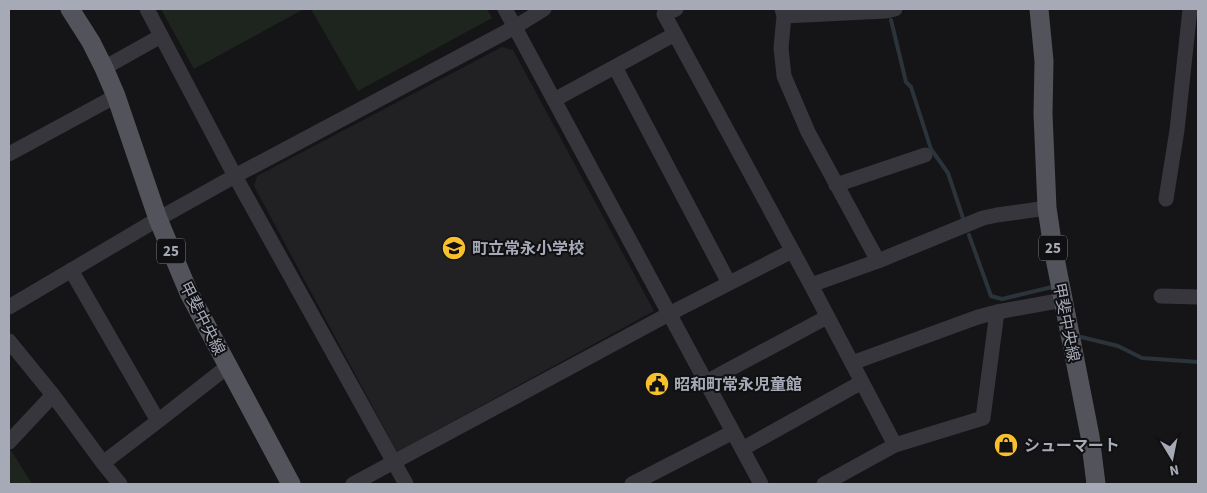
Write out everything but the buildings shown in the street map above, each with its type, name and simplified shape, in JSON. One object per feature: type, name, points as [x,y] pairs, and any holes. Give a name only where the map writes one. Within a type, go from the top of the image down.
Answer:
[{"type":"main road","name":"甲斐中央線","points":[[70,9],[91,42],[116,96],[158,219],[189,293],[291,484]]},
{"type":"main road","name":"甲斐中央線","points":[[1039,9],[1044,61],[1043,114],[1046,208],[1052,248],[1090,436],[1096,484]]},
{"type":"street","points":[[147,9],[235,176],[406,484]]},
{"type":"street","points":[[505,9],[761,484]]},
{"type":"street","points":[[9,307],[235,176],[515,27],[544,9]]},
{"type":"street","points":[[676,9],[664,14],[811,285],[895,445]]},
{"type":"street","points":[[878,261],[808,132],[784,76],[781,48],[783,12],[886,11],[895,9]]},
{"type":"street","points":[[1166,199],[1177,130],[1190,9]]},
{"type":"street","points":[[554,100],[675,34]]},
{"type":"street","points":[[104,68],[162,36]]},
{"type":"street","points":[[615,67],[729,283]]},
{"type":"street","points":[[9,154],[116,96]]},
{"type":"street","points":[[836,184],[925,155]]},
{"type":"street","points":[[811,285],[878,261],[983,218],[997,214],[1046,208]]},
{"type":"street","points":[[353,484],[792,250]]},
{"type":"street","points":[[71,270],[158,421]]},
{"type":"street","points":[[1161,296],[1198,297]]},
{"type":"street","points":[[852,363],[978,316],[1063,300]]},
{"type":"street","points":[[833,482],[895,445],[983,418],[998,312]]},
{"type":"street","points":[[706,382],[827,317]]},
{"type":"street","points":[[9,341],[120,484]]},
{"type":"street","points":[[103,463],[227,367]]},
{"type":"street","points":[[742,449],[862,382]]},
{"type":"street","points":[[9,442],[53,396]]},
{"type":"street","points":[[632,484],[733,432]]},
{"type":"shaded area","points":[[161,9],[304,9],[194,69]]},
{"type":"shaded area","points":[[311,9],[487,9],[492,18],[358,91]]},
{"type":"shaded area","name":"町立常永小学校","points":[[502,47],[513,50],[654,311],[397,452],[254,186],[257,176]]},
{"type":"shaded area","points":[[9,447],[32,484],[9,484]]},
{"type":"waterway","points":[[891,20],[906,82],[911,87],[931,149],[948,173],[963,218]]},
{"type":"waterway","points":[[969,235],[991,296],[1002,299],[1052,287],[1053,289]]},
{"type":"waterway","points":[[1081,337],[1118,346],[1142,358],[1198,362]]},
{"type":"place","name":"町立常永小学校","points":[[454,248]]},
{"type":"place","name":"昭和町常永児童館","points":[[657,384]]},
{"type":"place","name":"シューマート","points":[[1006,445]]}]
